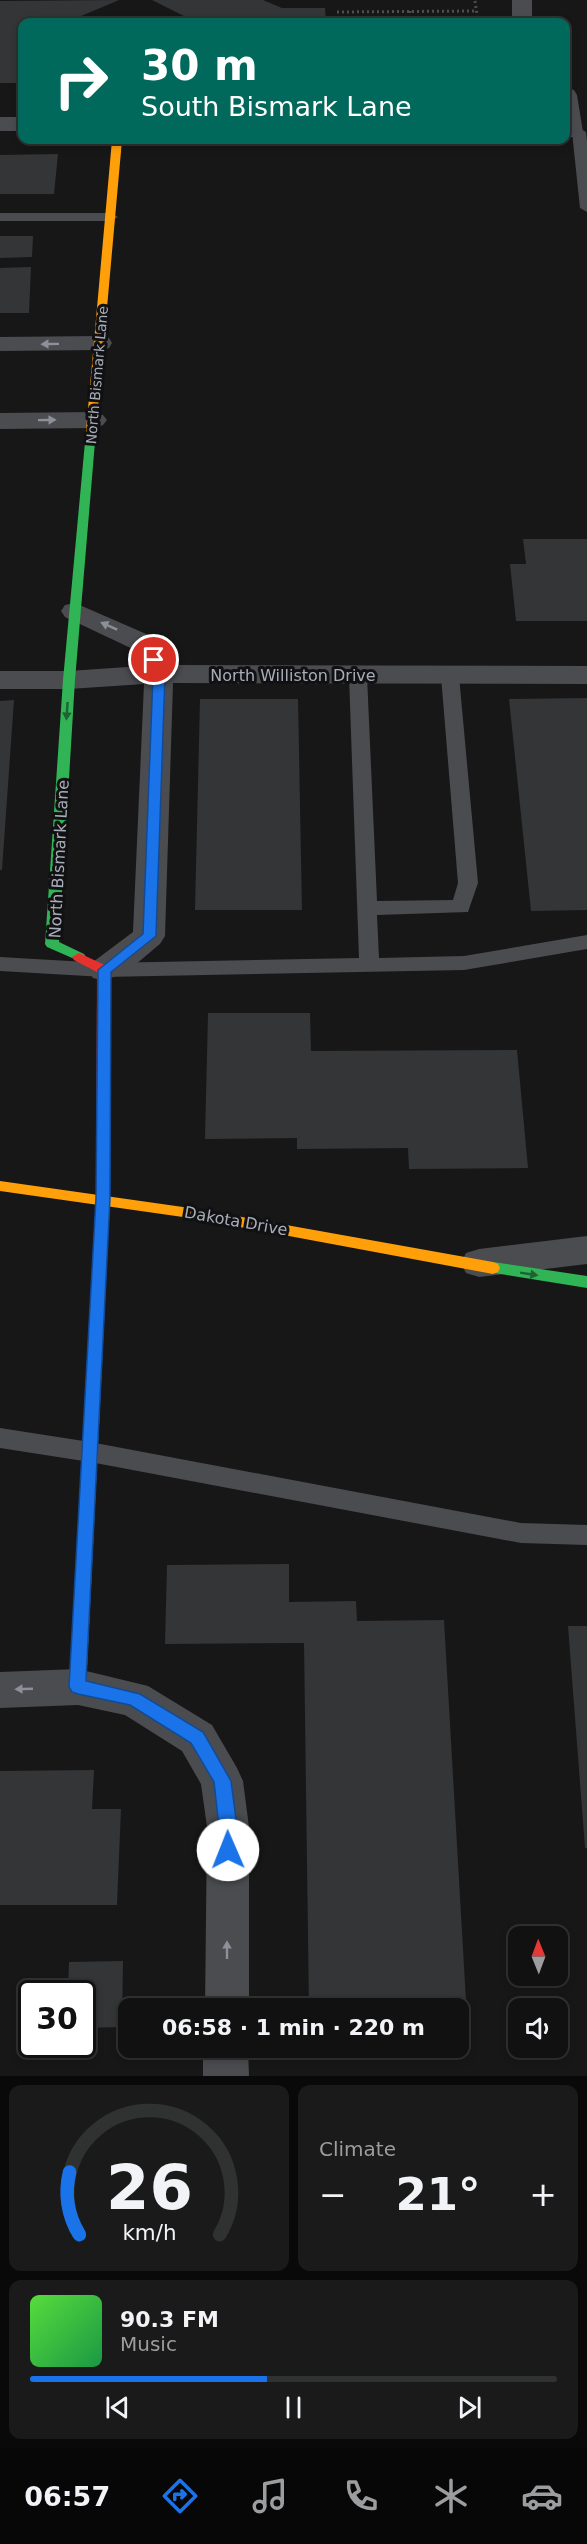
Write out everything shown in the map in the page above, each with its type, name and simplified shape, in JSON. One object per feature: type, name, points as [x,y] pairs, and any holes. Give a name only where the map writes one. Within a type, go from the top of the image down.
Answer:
[{"type":"street","points":[[570,110],[576,132]]},
{"type":"street","points":[[0,124],[18,124]]},
{"type":"street","name":"North Bismark Lane","points":[[104,970],[52,944],[69,680],[94,420],[117,144]]},
{"type":"street","points":[[0,344],[100,343]]},
{"type":"street","points":[[0,421],[94,420]]},
{"type":"street","points":[[75,611],[150,646],[159,675],[149,936],[104,970],[103,1198],[78,1687]]},
{"type":"street","name":"North Williston Drive","points":[[0,680],[69,680],[159,675],[587,675]]},
{"type":"street","name":"Dakota Drive","points":[[0,1186],[103,1198],[471,1264],[587,1282]]},
{"type":"street","name":"Dakota Drive","points":[[471,1264],[587,1250]]},
{"type":"street","points":[[0,1690],[78,1687],[134,1699],[197,1738],[222,1781],[228,1827],[227,1998]]},
{"type":"street","points":[[226,2058],[226,2076]]},
{"type":"lane","points":[[576,132],[587,208]]},
{"type":"lane","points":[[0,217],[111,217]]},
{"type":"lane","points":[[358,676],[369,965]]},
{"type":"lane","points":[[366,909],[461,907],[468,883],[450,676]]},
{"type":"lane","points":[[0,964],[104,970],[464,963],[587,942]]},
{"type":"lane","points":[[0,1438],[90,1452],[521,1533],[587,1535]]},
{"type":"path","points":[[475,1],[477,18]]},
{"type":"path","points":[[410,11],[410,18]]},
{"type":"path","points":[[337,12],[476,11]]},
{"type":"building","points":[[119,0],[76,18],[18,18],[18,83],[0,83],[0,1]]},
{"type":"building","points":[[152,0],[263,0],[282,8],[325,8],[326,18],[188,18]]},
{"type":"building","points":[[58,154],[54,194],[0,194],[0,155]]},
{"type":"building","points":[[0,236],[33,236],[32,257],[0,258]]},
{"type":"building","points":[[31,267],[29,313],[0,313],[0,268]]},
{"type":"building","points":[[523,539],[587,539],[587,621],[516,621],[510,564],[526,564]]},
{"type":"building","points":[[587,698],[587,910],[531,911],[509,699]]},
{"type":"building","points":[[200,699],[298,699],[302,910],[195,910]]},
{"type":"building","points":[[14,700],[2,870],[0,870],[0,701]]},
{"type":"building","points":[[208,1013],[310,1013],[311,1051],[517,1050],[528,1168],[409,1169],[408,1148],[297,1149],[297,1138],[205,1139]]},
{"type":"building","points":[[289,1564],[289,1602],[356,1601],[357,1621],[444,1620],[466,1998],[309,1998],[304,1643],[165,1644],[167,1565]]},
{"type":"building","points":[[568,1626],[587,1626],[587,1848],[585,1848]]},
{"type":"building","points":[[94,1770],[92,1809],[121,1809],[117,1905],[0,1905],[0,1771]]},
{"type":"building","points":[[123,1961],[122,1998],[118,1998],[118,2027],[96,2028],[96,1980],[68,1980],[69,1962]]},
{"type":"traffic: fast","points":[[79,957],[52,944],[69,680],[90,442]]},
{"type":"traffic: fast","points":[[493,1268],[587,1282]]},
{"type":"traffic: slow","points":[[90,442],[117,144]]},
{"type":"traffic: slow","points":[[0,1186],[197,1214],[493,1268]]},
{"type":"traffic: slow","points":[[78,1687],[96,1344]]},
{"type":"traffic: jam","points":[[79,957],[104,970],[103,1198],[96,1344]]},
{"type":"route","points":[[154,660],[159,675],[149,936],[104,970],[103,1198],[78,1687],[134,1699],[197,1738],[222,1781],[228,1827],[228,1850]]}]
